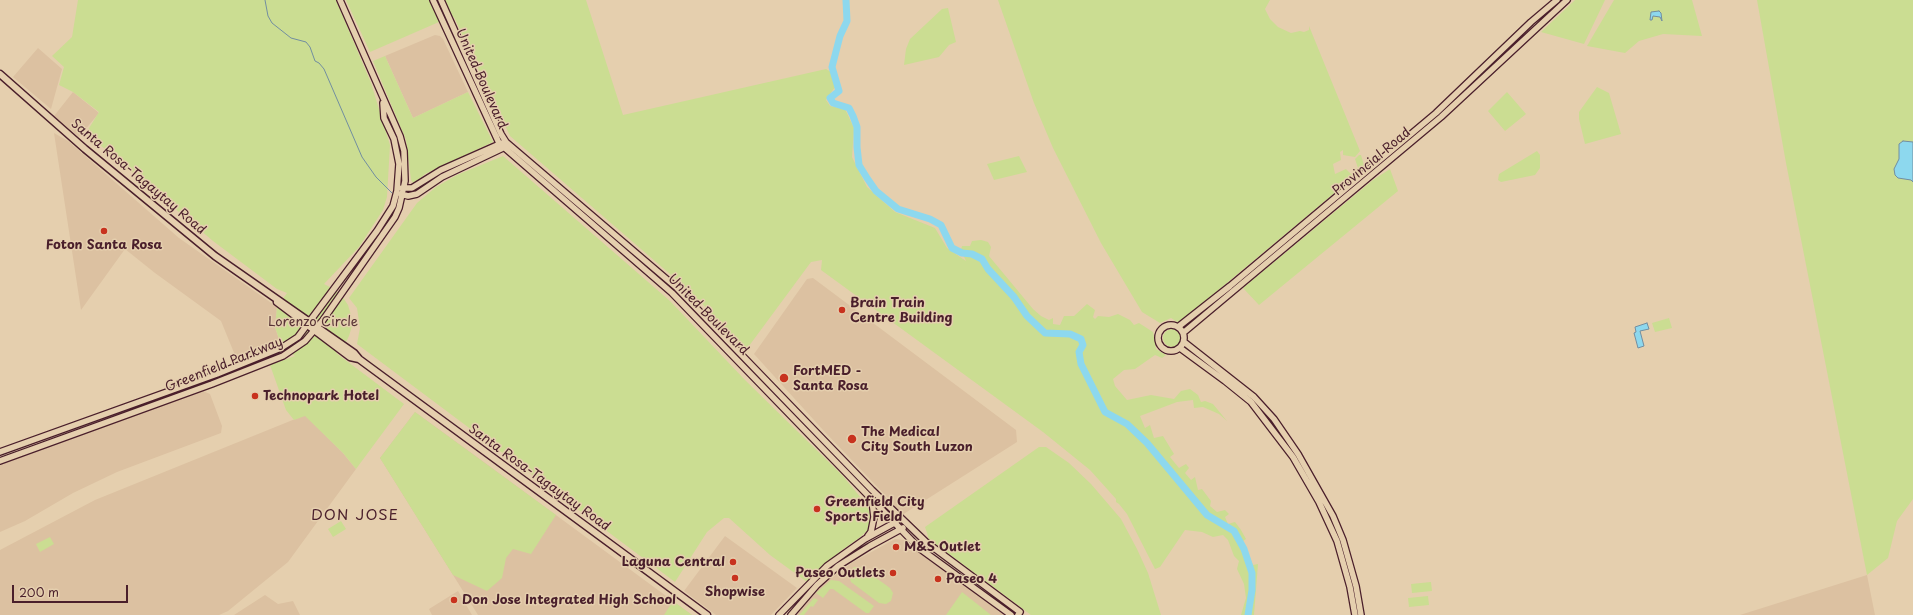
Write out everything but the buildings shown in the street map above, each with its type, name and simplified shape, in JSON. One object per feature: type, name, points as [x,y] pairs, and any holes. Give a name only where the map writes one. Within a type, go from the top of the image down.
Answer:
[{"type":"main road","name":"Greenfield Parkway","points":[[0,461],[212,384],[283,356],[305,341],[316,329],[391,224],[400,208],[404,188],[404,151],[400,136],[382,97],[367,58],[340,0]]},
{"type":"main road","name":"United Boulevard","points":[[434,0],[499,143],[503,148],[672,293],[919,548],[1011,615]]},
{"type":"main road","name":"United Boulevard","points":[[441,0],[501,134],[506,142],[677,288],[872,490],[926,542],[1019,613]]},
{"type":"main road","name":"Provincial Road","points":[[1178,327],[1230,286],[1436,113],[1540,14],[1557,0]]},
{"type":"main road","name":"Provincial Road","points":[[1183,333],[1442,117],[1567,0]]},
{"type":"main road","points":[[1540,14],[1545,20]]},
{"type":"main road","name":"Santa Rosa-Tagaytay Road","points":[[0,74],[215,256],[316,329],[350,357],[359,359],[707,615]]},
{"type":"main road","points":[[1459,90],[1465,95]]},
{"type":"main road","name":"Greenfield Parkway","points":[[0,452],[217,374],[281,348],[298,337],[384,222],[393,206],[397,191],[399,164],[398,152],[384,118],[382,97]]},
{"type":"main road","points":[[397,191],[404,188],[412,188],[441,170],[499,143],[506,142]]},
{"type":"main road","points":[[397,191],[403,195],[417,194],[442,177],[503,148],[506,142]]},
{"type":"main road","points":[[1333,200],[1337,206]]},
{"type":"main road","points":[[1174,325],[1183,333],[1184,342],[1180,348],[1170,351],[1164,349],[1160,344],[1159,338],[1161,330],[1167,326],[1174,325]]},
{"type":"main road","points":[[1184,342],[1254,397],[1274,419],[1298,454],[1333,516],[1343,540],[1356,586],[1360,615]]},
{"type":"main road","points":[[1180,348],[1251,402],[1293,457],[1319,502],[1337,541],[1350,587],[1355,615]]},
{"type":"main road","points":[[865,539],[871,532],[874,524],[872,500]]},
{"type":"main road","points":[[779,615],[827,566],[865,539],[902,519]]},
{"type":"main road","points":[[791,615],[817,585],[832,571],[851,557],[908,525]]},
{"type":"main road","points":[[827,566],[832,571]]},
{"type":"shaded area","points":[[435,35],[440,36],[443,39],[468,92],[413,118],[385,56]]},
{"type":"shaded area","points":[[38,48],[62,69],[51,109],[13,77]]},
{"type":"shaded area","points":[[73,92],[99,113],[79,137],[54,116]]},
{"type":"shaded area","points":[[54,133],[68,141],[179,238],[277,307],[275,327],[280,342],[237,360],[221,321],[125,249],[81,310]]},
{"type":"shaded area","points":[[813,278],[1016,430],[1017,442],[902,515],[754,354],[807,279]]},
{"type":"shaded area","points":[[203,391],[210,394],[222,426],[221,433],[117,472],[73,493],[25,521],[0,532],[0,465]]},
{"type":"shaded area","points":[[415,412],[692,615],[478,615],[380,458]]},
{"type":"shaded area","points":[[305,415],[343,453],[356,469],[288,562],[228,611],[219,615],[0,615],[0,550],[95,500]]},
{"type":"shaded area","name":"Laguna Central","points":[[725,536],[797,588],[771,615],[716,615],[684,591]]},
{"type":"shaded area","name":"Paseo Outlets","points":[[895,539],[904,540],[1005,615],[795,615],[823,584],[853,562]]},
{"type":"shaded area","points":[[1867,575],[1875,615],[1740,615]]},
{"type":"shaded area","name":"Don Jose Integrated High School","points":[[458,591],[472,615],[432,615],[429,609]]},
{"type":"shaded area","points":[[265,595],[278,604],[293,601],[300,615],[234,615]]},
{"type":"green space","name":"Lorenzo Circle","points":[[78,0],[336,0],[371,83],[390,145],[387,197],[383,210],[359,247],[324,284],[334,289],[342,296],[348,305],[351,315],[352,326],[349,336],[344,346],[336,353],[404,404],[356,469],[343,453],[305,416],[294,420],[286,410],[270,365],[295,356],[280,342],[275,327],[277,307],[287,293],[277,289],[213,241],[86,133],[99,112],[73,92],[59,85],[64,67],[52,56],[72,37]]},
{"type":"green space","points":[[346,0],[586,0],[623,115],[826,69],[831,72],[835,87],[826,100],[830,106],[845,109],[854,128],[852,157],[867,187],[895,212],[935,228],[947,248],[966,261],[961,250],[962,246],[970,246],[972,241],[981,240],[988,242],[991,247],[989,256],[1033,309],[1041,316],[1049,320],[1053,318],[1053,324],[1060,325],[1064,316],[1074,316],[1087,304],[1095,310],[1093,317],[1095,319],[1098,316],[1109,317],[1118,314],[1130,320],[1134,325],[1139,323],[1153,332],[1156,349],[1166,355],[1162,358],[1155,355],[1135,369],[1124,370],[1113,379],[1115,386],[1127,400],[1151,395],[1174,399],[1181,391],[1190,389],[1198,395],[1201,402],[1205,401],[1213,404],[1227,421],[1219,414],[1203,407],[1194,408],[1193,400],[1177,402],[1140,416],[1145,428],[1150,425],[1154,438],[1163,436],[1174,454],[1170,457],[1179,468],[1186,464],[1189,468],[1185,473],[1191,480],[1195,477],[1198,490],[1202,489],[1211,501],[1210,506],[1217,512],[1225,510],[1229,514],[1225,517],[1228,524],[1235,522],[1241,530],[1246,539],[1243,541],[1253,565],[1258,564],[1254,615],[1241,615],[1246,598],[1244,584],[1237,569],[1239,561],[1234,556],[1228,540],[1223,535],[1213,537],[1202,532],[1185,530],[1160,567],[1155,569],[1127,514],[1116,502],[1116,499],[1090,470],[1043,432],[821,270],[822,260],[811,262],[746,350],[692,293],[510,136],[454,17],[370,52]]},
{"type":"green space","points":[[998,0],[1270,0],[1265,9],[1270,19],[1278,27],[1291,33],[1300,31],[1304,32],[1309,30],[1309,26],[1360,151],[1355,157],[1343,155],[1343,150],[1340,152],[1341,160],[1333,164],[1335,174],[1346,169],[1351,174],[1355,171],[1354,169],[1358,168],[1355,159],[1359,155],[1361,155],[1364,165],[1361,173],[1352,180],[1346,178],[1344,185],[1179,323],[1171,318],[1160,323],[1142,312],[1101,243],[1053,148],[1034,103]]},
{"type":"green space","points":[[1575,0],[1605,0],[1584,44],[1541,32]]},
{"type":"green space","points":[[1614,0],[1692,0],[1702,36],[1663,34],[1639,41],[1625,53],[1587,46]]},
{"type":"green space","points":[[1757,0],[1913,0],[1913,499],[1897,521],[1888,558],[1867,575],[1786,163]]},
{"type":"green space","points":[[948,8],[956,42],[949,45],[939,57],[904,65],[906,49],[910,39],[942,9]]},
{"type":"green space","points":[[385,56],[413,118],[468,92],[493,142],[425,174],[414,184],[411,180],[406,140],[373,61]]},
{"type":"green space","points":[[1597,87],[1609,93],[1621,134],[1585,144],[1579,119],[1579,112]]},
{"type":"green space","points":[[1507,92],[1526,114],[1505,131],[1488,111]]},
{"type":"green space","points":[[1537,151],[1540,155],[1540,168],[1535,175],[1501,182],[1498,180],[1499,174]]},
{"type":"green space","points":[[503,156],[670,301],[745,380],[842,475],[866,504],[871,516],[869,529],[842,550],[807,582],[770,555],[729,518],[724,518],[707,532],[675,582],[357,344],[360,328],[357,308],[349,298],[417,203],[436,187],[457,175]]},
{"type":"green space","points":[[1019,156],[1027,172],[994,180],[987,164]]},
{"type":"green space","points":[[1390,169],[1398,191],[1259,305],[1243,288],[1373,180]]},
{"type":"green space","points":[[1669,318],[1672,328],[1655,332],[1652,323]]},
{"type":"green space","points":[[1172,329],[1178,332],[1181,338],[1178,344],[1172,347],[1166,344],[1163,338],[1166,332]]},
{"type":"green space","points":[[415,412],[556,515],[531,554],[513,549],[506,558],[502,578],[487,591],[453,575],[380,458]]},
{"type":"green space","points":[[1039,447],[1046,447],[1069,463],[1091,484],[1121,519],[1148,573],[1161,615],[1031,615],[929,539],[925,527]]},
{"type":"green space","points":[[341,521],[346,529],[333,537],[328,529]]},
{"type":"green space","points":[[50,537],[54,544],[40,552],[36,544]]},
{"type":"green space","points":[[854,567],[861,567],[890,588],[893,593],[891,601],[886,604],[879,603],[851,582],[848,573]]},
{"type":"green space","points":[[831,580],[839,581],[874,606],[869,613],[866,613],[833,589],[830,589],[823,598],[816,593]]},
{"type":"green space","points":[[1431,582],[1432,591],[1412,593],[1411,584]]},
{"type":"green space","points":[[962,592],[991,615],[946,615]]},
{"type":"green space","points":[[1428,596],[1429,605],[1409,607],[1408,598]]},
{"type":"green space","points":[[814,598],[818,600],[813,607],[811,606],[804,615],[799,615]]},
{"type":"green space","points":[[673,601],[692,615],[664,615]]},
{"type":"water","points":[[1659,11],[1661,13],[1662,21],[1660,17],[1653,16],[1652,20],[1650,20],[1651,12]]},
{"type":"water","points":[[1903,141],[1913,142],[1913,182],[1911,180],[1898,178],[1895,175],[1894,169],[1899,159],[1899,144]]},
{"type":"water","points":[[1647,323],[1649,329],[1640,331],[1644,346],[1638,348],[1634,333],[1636,332],[1635,327]]},
{"type":"waterway","points":[[265,0],[268,16],[272,23],[291,38],[306,42],[310,47],[315,61],[324,69],[362,157],[376,177],[392,193]]},
{"type":"waterway","points":[[846,0],[847,21],[840,36],[832,67],[839,91],[830,98],[833,103],[849,108],[853,116],[857,127],[859,165],[867,178],[876,191],[898,209],[930,219],[941,225],[952,248],[962,253],[972,254],[982,259],[988,269],[1014,297],[1027,316],[1045,333],[1070,334],[1081,339],[1083,345],[1079,352],[1081,364],[1105,412],[1127,424],[1147,443],[1207,515],[1234,531],[1244,549],[1252,573],[1252,590],[1248,615]]},
{"type":"place","name":"Foton Santa Rosa","points":[[104,231]]},
{"type":"place","name":"Brain Train Centre Building","points":[[842,310]]},
{"type":"place","name":"FortMED - Santa Rosa","points":[[784,378]]},
{"type":"place","name":"Technopark Hotel","points":[[255,396]]},
{"type":"place","name":"The Medical City South Luzon","points":[[852,439]]},
{"type":"place","name":"Greenfield City Sports Field","points":[[817,509]]},
{"type":"place","name":"M&S Outlet","points":[[896,547]]},
{"type":"place","name":"Laguna Central","points":[[733,562]]},
{"type":"place","name":"Paseo Outlets","points":[[893,573]]},
{"type":"place","name":"Shopwise","points":[[735,578]]},
{"type":"place","name":"Paseo 4","points":[[938,579]]},
{"type":"place","name":"Don Jose Integrated High School","points":[[454,600]]},
{"type":"district","name":"DON JOSE","points":[[355,516]]}]
